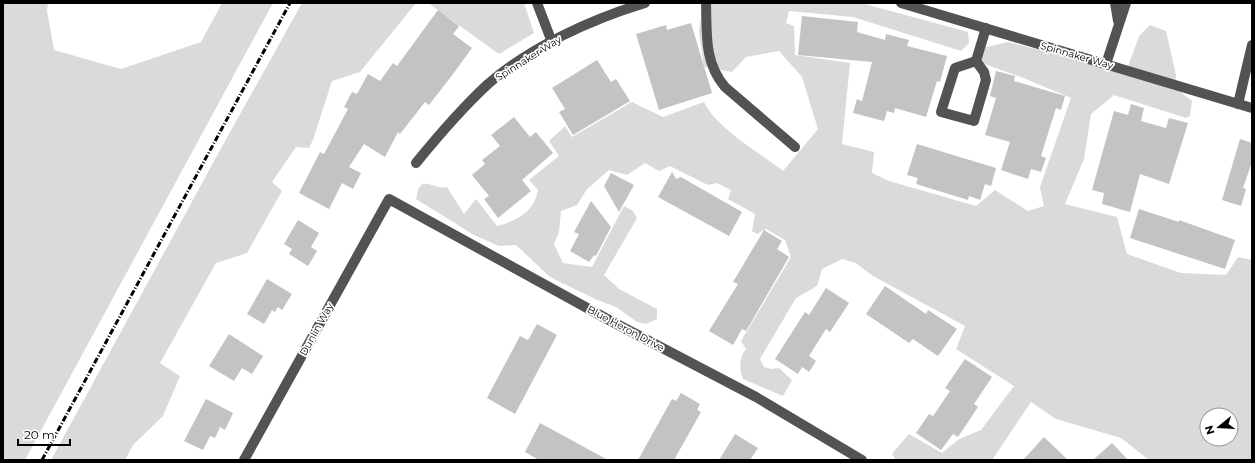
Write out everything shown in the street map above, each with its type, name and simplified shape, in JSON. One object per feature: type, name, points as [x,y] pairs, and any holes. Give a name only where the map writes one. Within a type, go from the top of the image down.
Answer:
[{"type":"street","points":[[537,3],[552,42]]},
{"type":"street","name":"Spinnaker Way","points":[[416,163],[460,112],[488,84],[508,69],[552,42],[589,24],[645,3]]},
{"type":"street","points":[[706,3],[710,64],[717,78],[724,87],[795,147]]},
{"type":"street","name":"Spinnaker Way","points":[[901,3],[1252,108]]},
{"type":"street","points":[[1115,3],[1119,22]]},
{"type":"street","points":[[1106,64],[1126,3]]},
{"type":"street","points":[[976,61],[986,28]]},
{"type":"street","points":[[1238,104],[1252,45]]},
{"type":"street","points":[[976,61],[984,72],[986,80],[974,121],[941,112],[955,68],[976,61]]},
{"type":"street","name":"Dunlin Way","points":[[244,460],[389,199]]},
{"type":"street","name":"Blue Heron Drive","points":[[389,199],[616,323],[756,397],[862,460]]},
{"type":"shaded area","points":[[3,3],[48,3],[47,11],[54,50],[121,69],[201,42],[222,3],[273,3],[25,460],[3,460]]},
{"type":"shaded area","points":[[302,3],[416,3],[360,72],[332,81],[313,140],[309,148],[296,147],[272,182],[282,191],[247,253],[216,263],[160,363],[180,376],[163,416],[133,445],[125,460],[51,460],[219,152]]},
{"type":"shaded area","points":[[428,3],[524,3],[534,33],[499,54]]},
{"type":"shaded area","points":[[703,3],[861,3],[968,32],[969,43],[961,51],[853,17],[789,11],[786,23],[794,26],[795,55],[850,63],[842,144],[874,152],[872,173],[889,181],[976,206],[995,190],[1028,211],[1044,206],[1040,187],[1071,98],[1021,77],[976,61],[983,48],[1008,42],[1126,72],[1139,36],[1150,25],[1166,31],[1176,75],[1175,88],[1192,101],[1190,116],[1186,118],[1114,95],[1091,114],[1084,159],[1065,204],[1117,217],[1127,254],[1181,273],[1226,275],[1238,257],[1252,260],[1252,460],[1149,460],[1121,438],[1056,419],[1031,402],[992,460],[896,460],[892,454],[909,434],[942,453],[959,439],[981,430],[1014,386],[956,349],[965,326],[873,276],[856,263],[842,259],[822,269],[817,286],[796,298],[760,359],[764,367],[772,369],[779,368],[792,380],[783,396],[743,379],[740,363],[746,349],[741,341],[791,257],[785,240],[766,229],[757,234],[752,231],[755,214],[728,199],[731,190],[717,183],[708,185],[670,166],[659,171],[645,163],[627,175],[609,170],[587,189],[577,205],[561,211],[559,232],[554,244],[563,263],[592,267],[624,206],[633,211],[637,218],[604,275],[619,289],[657,309],[657,319],[646,324],[637,322],[616,307],[595,299],[550,277],[516,245],[499,246],[474,235],[416,199],[418,189],[422,184],[447,187],[464,214],[476,199],[497,226],[518,218],[529,210],[536,198],[538,190],[529,180],[559,156],[549,141],[565,126],[572,137],[632,102],[663,117],[704,102],[718,122],[728,131],[783,171],[818,129],[802,77],[779,51],[746,57],[732,72],[704,67],[699,32]]},
{"type":"building","points":[[438,10],[459,26],[453,34],[472,48],[453,74],[429,105],[425,102],[400,134],[398,132],[385,157],[364,144],[349,167],[361,173],[353,189],[342,183],[329,209],[299,193],[320,152],[324,154],[348,109],[344,107],[352,92],[357,94],[368,74],[380,81],[393,63],[397,66]]},
{"type":"building","points":[[802,16],[858,22],[857,32],[885,40],[886,34],[909,40],[907,46],[947,56],[940,82],[937,81],[926,117],[895,108],[894,113],[887,111],[884,121],[853,113],[857,99],[862,101],[872,62],[798,55]]},
{"type":"building","points":[[691,23],[712,93],[659,110],[636,34],[666,25],[667,30]]},
{"type":"building","points":[[597,60],[611,82],[616,79],[630,101],[573,135],[559,112],[565,109],[552,88]]},
{"type":"building","points":[[996,71],[1015,76],[1014,81],[1065,96],[1061,110],[1056,108],[1041,156],[1046,158],[1041,172],[1031,169],[1028,179],[1001,170],[1010,142],[985,135],[996,98],[990,96]]},
{"type":"building","points":[[1131,104],[1144,108],[1141,121],[1166,128],[1169,118],[1188,123],[1169,184],[1140,174],[1130,212],[1102,204],[1104,193],[1092,190],[1114,111],[1128,115]]},
{"type":"building","points":[[514,117],[530,137],[536,132],[553,153],[522,180],[531,191],[498,218],[484,199],[489,196],[472,175],[485,164],[482,160],[500,146],[491,135]]},
{"type":"building","points":[[1240,139],[1252,143],[1252,162],[1243,188],[1246,189],[1241,206],[1222,200]]},
{"type":"building","points":[[917,144],[996,168],[991,186],[985,184],[980,200],[969,196],[968,200],[916,184],[918,178],[907,175]]},
{"type":"building","points":[[672,172],[676,179],[681,177],[742,212],[729,236],[658,197]]},
{"type":"building","points":[[611,173],[634,185],[619,212],[604,186]]},
{"type":"building","points":[[591,201],[611,227],[596,256],[594,255],[589,262],[570,251],[579,234],[574,232]]},
{"type":"building","points":[[1139,209],[1179,222],[1179,220],[1235,240],[1225,269],[1130,238]]},
{"type":"building","points":[[298,220],[319,233],[311,247],[317,251],[308,266],[289,254],[292,249],[284,244]]},
{"type":"building","points":[[764,230],[782,241],[777,249],[789,257],[746,331],[742,329],[733,345],[709,331],[738,284],[733,282]]},
{"type":"building","points":[[267,279],[292,294],[282,310],[278,307],[275,312],[272,310],[264,324],[247,314]]},
{"type":"building","points":[[885,286],[926,314],[928,310],[957,329],[938,356],[913,339],[909,343],[866,314]]},
{"type":"building","points":[[826,288],[849,303],[830,332],[826,329],[809,356],[816,361],[809,372],[802,367],[798,374],[775,359],[805,312],[809,315]]},
{"type":"building","points":[[537,324],[557,335],[515,414],[487,398],[520,336],[528,340]]},
{"type":"building","points":[[229,334],[263,356],[252,374],[242,368],[234,381],[209,366]]},
{"type":"building","points":[[965,359],[992,377],[974,404],[978,407],[958,437],[953,434],[941,450],[916,433],[929,414],[933,416],[950,391],[945,388]]},
{"type":"building","points":[[681,393],[700,404],[697,410],[701,412],[674,460],[638,460],[672,399],[676,401]]},
{"type":"building","points":[[206,399],[233,413],[225,430],[220,427],[215,438],[210,436],[203,450],[184,441]]},
{"type":"building","points":[[540,423],[608,460],[539,460],[525,452]]},
{"type":"building","points":[[735,434],[758,448],[750,460],[719,460]]},
{"type":"building","points":[[1044,437],[1068,460],[1023,460]]},
{"type":"building","points":[[1112,443],[1128,460],[1093,460]]},
{"type":"railway","points":[[42,460],[290,3]]}]
